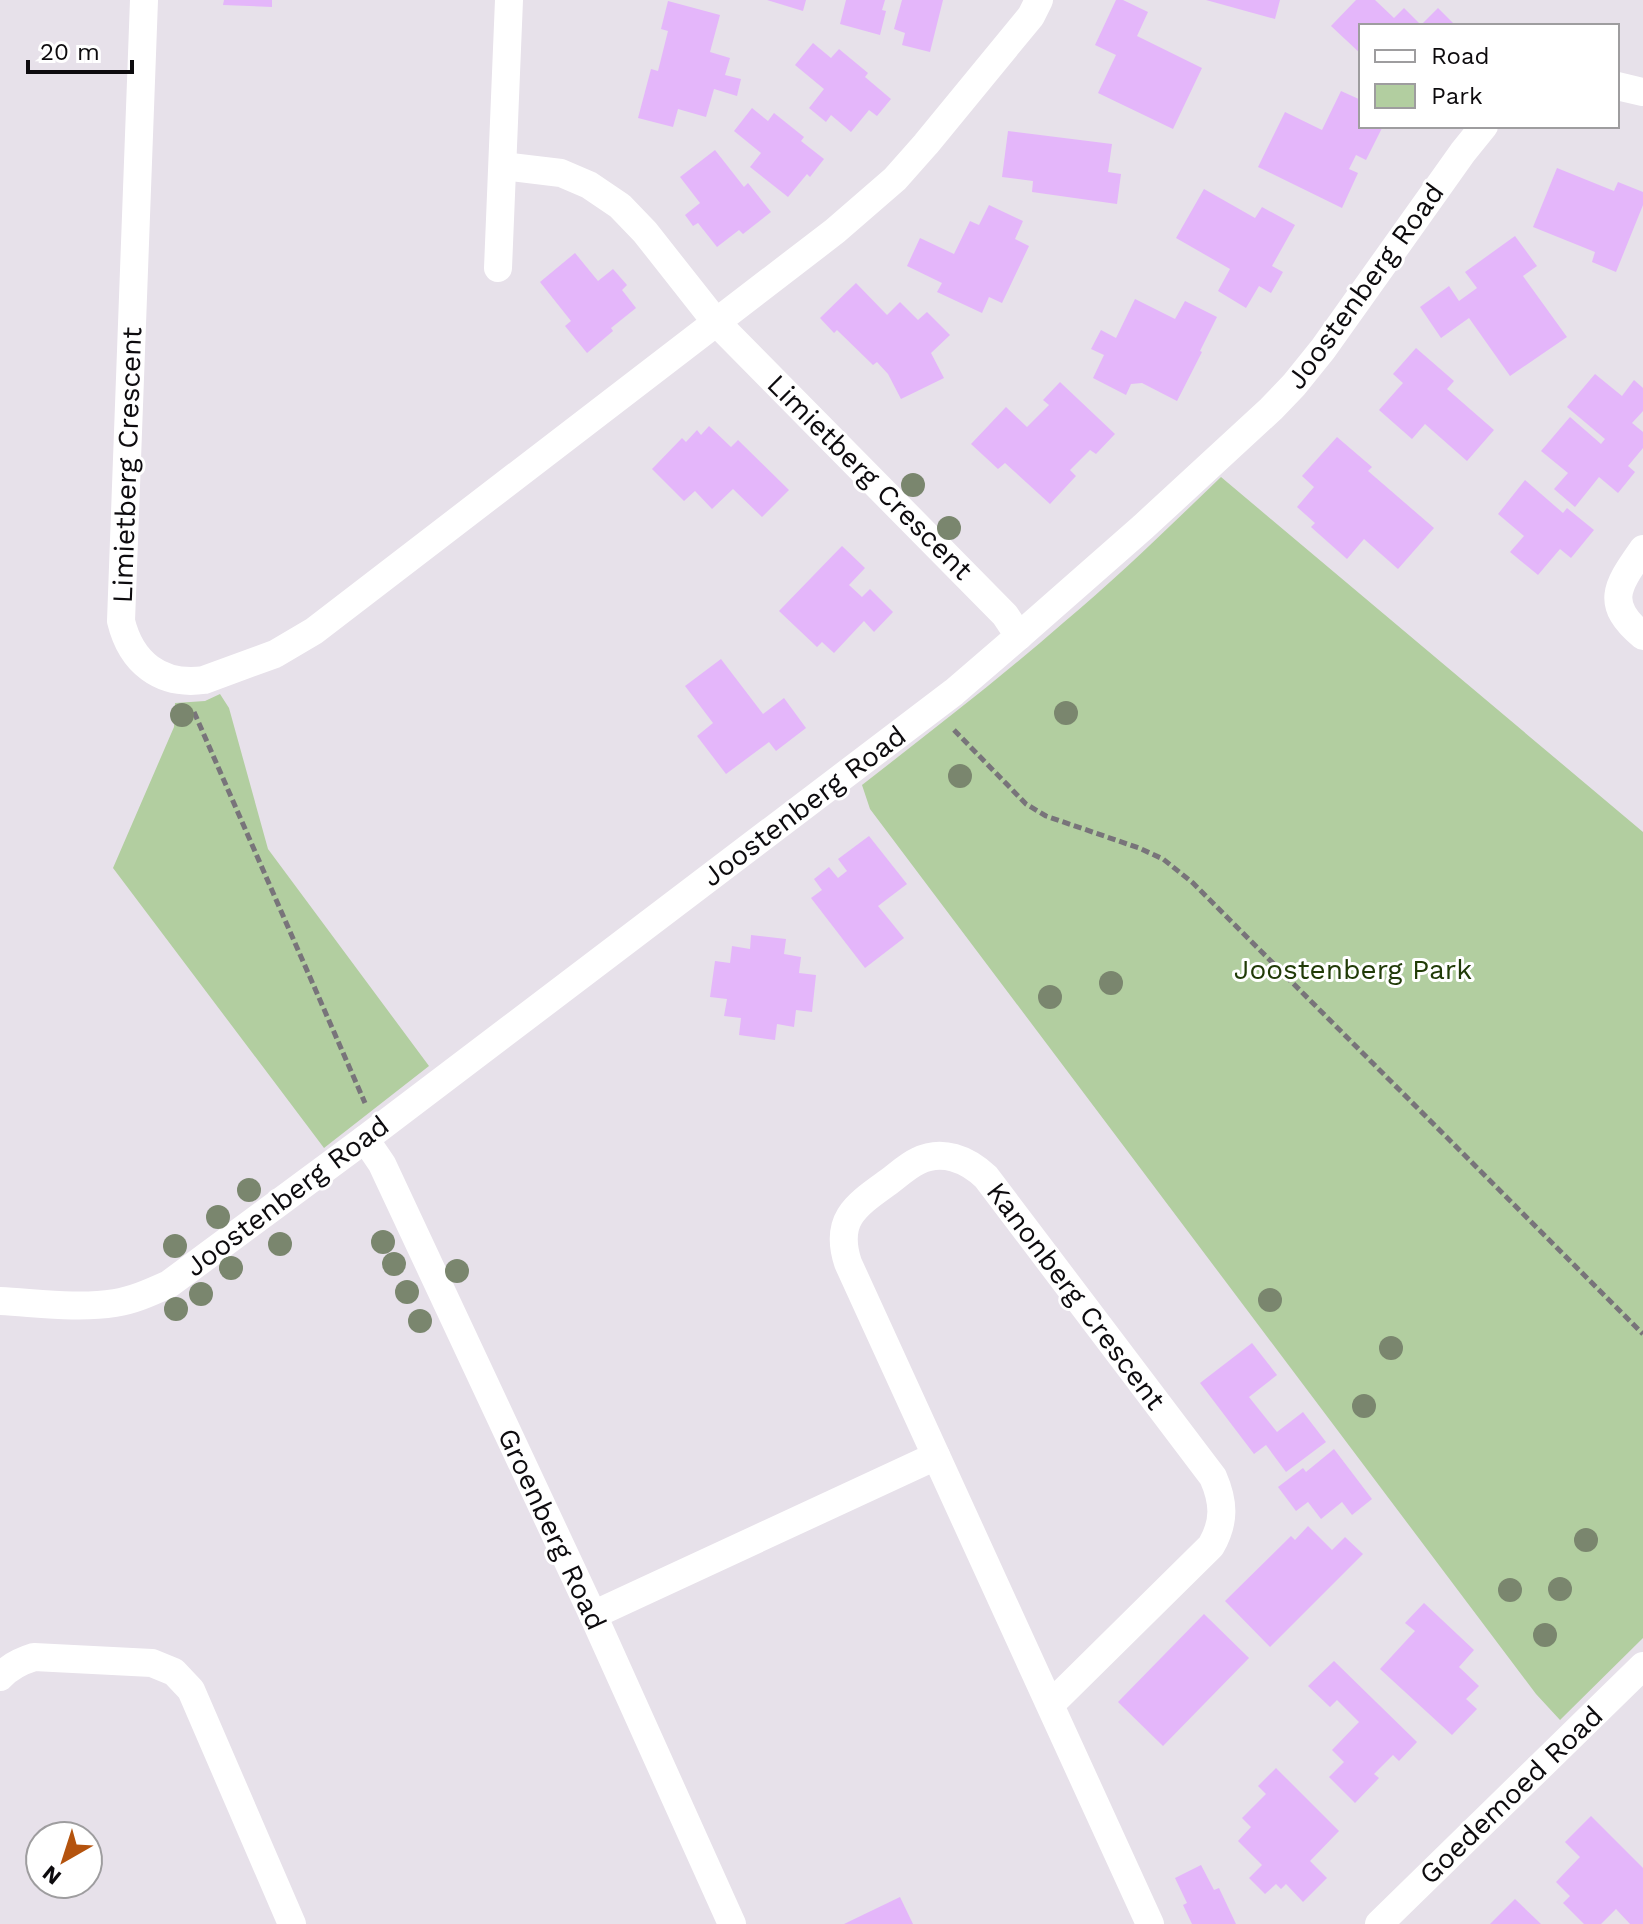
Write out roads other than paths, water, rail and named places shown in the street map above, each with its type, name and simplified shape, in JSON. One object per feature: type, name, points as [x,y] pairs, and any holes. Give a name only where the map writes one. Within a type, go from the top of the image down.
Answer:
[{"type":"street","name":"Limietberg Crescent","points":[[144,0],[121,621],[129,645],[146,665],[160,675],[193,681],[263,659],[307,636],[835,231],[895,179],[926,144],[1031,16],[1039,0]]},
{"type":"street","points":[[498,268],[509,0]]},
{"type":"street","points":[[1619,86],[1643,92]]},
{"type":"street","name":"Joostenberg Road","points":[[0,1301],[90,1305],[116,1303],[169,1284],[935,706],[1143,527],[1294,385],[1482,128]]},
{"type":"street","points":[[503,166],[561,173],[589,185],[620,206],[645,232],[716,322]]},
{"type":"street","name":"Limietberg Crescent","points":[[716,322],[1005,615],[1019,636]]},
{"type":"street","points":[[1643,549],[1623,578],[1618,599],[1624,619],[1643,636]]},
{"type":"street","name":"Groenberg Road","points":[[372,1133],[382,1164],[593,1615],[732,1924]]},
{"type":"street","name":"Kanonberg Crescent","points":[[1050,1705],[1211,1546],[1221,1522],[1219,1491],[1213,1477],[986,1177],[956,1157],[929,1157],[917,1161],[865,1198],[850,1214],[843,1237],[844,1250],[848,1263],[1150,1924]]},
{"type":"street","points":[[593,1615],[936,1456]]},
{"type":"street","points":[[0,1677],[19,1662],[34,1657],[152,1663],[174,1672],[191,1690],[292,1924]]},
{"type":"street","name":"Goedemoed Road","points":[[1379,1924],[1643,1666]]},
{"type":"park label","name":"Joostenberg Park","points":[[1353,969]]}]
